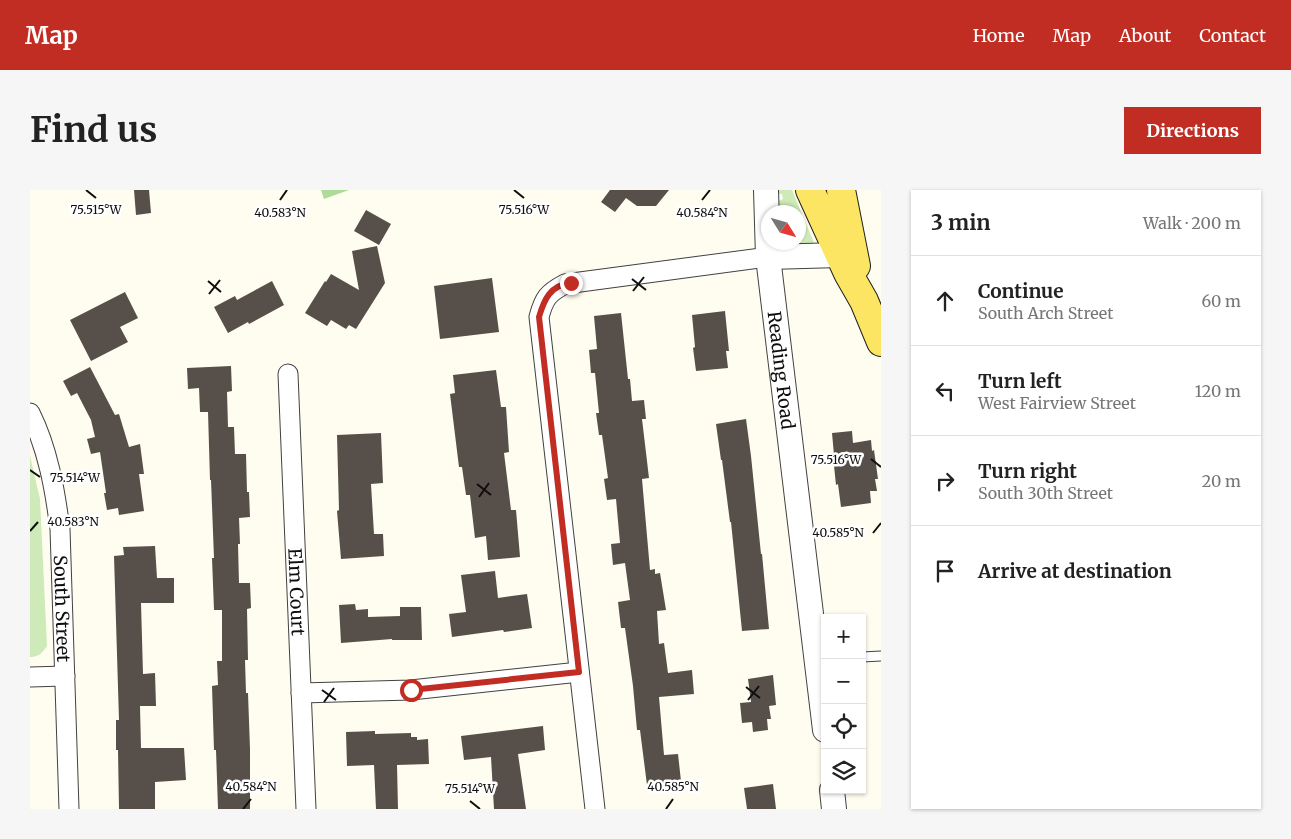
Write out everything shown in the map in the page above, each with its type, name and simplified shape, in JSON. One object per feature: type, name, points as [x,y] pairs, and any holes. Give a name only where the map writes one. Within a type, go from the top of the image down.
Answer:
[{"type":"main road","points":[[810,190],[864,301],[881,342]]},
{"type":"main road","points":[[841,190],[864,301]]},
{"type":"street","name":"Reading Road","points":[[766,190],[768,257],[821,659]]},
{"type":"street","points":[[595,809],[539,317],[543,302],[553,290],[565,284],[768,257],[840,255]]},
{"type":"street","name":"Elm Court","points":[[288,374],[306,809]]},
{"type":"street","name":"South Street","points":[[30,413],[47,458],[55,493],[60,530],[69,809]]},
{"type":"street","points":[[301,693],[411,690],[579,672]]},
{"type":"street","points":[[30,677],[65,676]]},
{"type":"street","points":[[832,794],[834,809]]},
{"type":"lane","points":[[866,657],[881,656]]},
{"type":"green space","points":[[321,190],[349,190],[324,199]]},
{"type":"green space","points":[[775,190],[792,190],[798,205],[777,205],[778,201],[783,199],[782,194]]},
{"type":"green space","points":[[806,224],[817,250],[806,248]]},
{"type":"green space","points":[[30,456],[40,499],[47,646],[40,654],[30,657]]},
{"type":"building","points":[[134,190],[149,190],[151,213],[136,215]]},
{"type":"building","points":[[610,190],[669,190],[656,206],[637,206],[626,198],[615,212],[601,202]]},
{"type":"building","points":[[366,210],[391,224],[379,245],[354,231]]},
{"type":"building","points":[[377,246],[385,283],[356,329],[349,325],[346,329],[331,320],[327,326],[305,313],[331,274],[359,290],[352,251]]},
{"type":"building","points":[[492,278],[499,332],[440,339],[434,286]]},
{"type":"building","points":[[272,281],[284,305],[228,333],[214,307],[235,296],[237,300]]},
{"type":"building","points":[[125,292],[138,318],[120,327],[128,342],[91,361],[70,320]]},
{"type":"building","points":[[725,311],[729,351],[726,351],[728,368],[696,371],[692,315]]},
{"type":"building","points":[[621,313],[632,401],[644,400],[646,419],[642,419],[649,478],[642,479],[650,570],[655,569],[655,574],[660,573],[666,610],[657,611],[659,644],[664,643],[668,673],[692,670],[694,694],[659,697],[664,755],[678,754],[681,781],[647,785],[640,730],[637,730],[625,628],[621,628],[618,602],[630,600],[625,563],[613,565],[611,544],[620,543],[616,499],[607,500],[604,479],[608,478],[602,435],[599,435],[596,413],[599,413],[595,373],[591,373],[589,350],[597,349],[594,316]]},
{"type":"building","points":[[231,366],[232,391],[227,392],[228,427],[234,427],[235,454],[246,454],[247,492],[249,492],[250,517],[239,518],[240,544],[238,544],[239,583],[250,583],[251,608],[247,609],[248,660],[245,660],[250,749],[250,809],[218,809],[212,686],[218,685],[217,661],[222,661],[222,610],[214,610],[212,558],[214,558],[208,412],[200,412],[199,388],[188,389],[187,368]]},
{"type":"building","points":[[90,367],[115,415],[119,414],[129,447],[140,444],[144,474],[139,474],[144,511],[119,515],[118,508],[107,510],[100,452],[91,454],[87,439],[95,437],[91,420],[77,393],[71,396],[63,381]]},
{"type":"building","points":[[496,370],[501,407],[506,407],[509,452],[504,453],[511,510],[516,510],[520,557],[488,560],[486,536],[475,538],[470,495],[466,495],[462,467],[459,467],[450,394],[455,393],[453,375]]},
{"type":"building","points":[[746,419],[769,629],[742,631],[731,522],[716,424]]},
{"type":"building","points":[[852,431],[853,443],[871,440],[878,479],[875,479],[877,491],[870,491],[871,503],[841,507],[838,484],[836,485],[832,433]]},
{"type":"building","points":[[381,433],[383,483],[371,484],[374,534],[383,534],[384,556],[341,559],[337,511],[339,510],[337,435]]},
{"type":"building","points":[[155,546],[157,578],[174,578],[174,603],[141,603],[143,674],[155,673],[156,706],[140,706],[141,748],[184,748],[186,780],[155,782],[155,809],[119,809],[118,750],[116,750],[116,720],[119,720],[114,556],[124,555],[123,547]]},
{"type":"building","points":[[495,571],[498,598],[527,594],[532,628],[452,637],[449,614],[466,612],[461,575]]},
{"type":"building","points":[[355,604],[356,610],[368,609],[368,617],[400,616],[400,607],[421,607],[422,640],[392,639],[341,643],[339,605]]},
{"type":"building","points":[[773,675],[776,705],[769,706],[771,719],[767,719],[768,730],[753,732],[752,722],[742,723],[740,703],[751,702],[748,679]]},
{"type":"building","points":[[543,726],[545,750],[518,754],[526,809],[494,809],[491,757],[464,760],[461,736]]},
{"type":"building","points":[[375,731],[375,734],[411,733],[411,737],[417,737],[417,740],[428,739],[429,764],[397,765],[398,809],[376,809],[374,765],[347,766],[346,732]]},
{"type":"building","points":[[773,784],[776,809],[747,809],[744,788]]},
{"type":"route","points":[[411,690],[579,672],[539,317],[543,302],[553,290],[571,283]]}]
